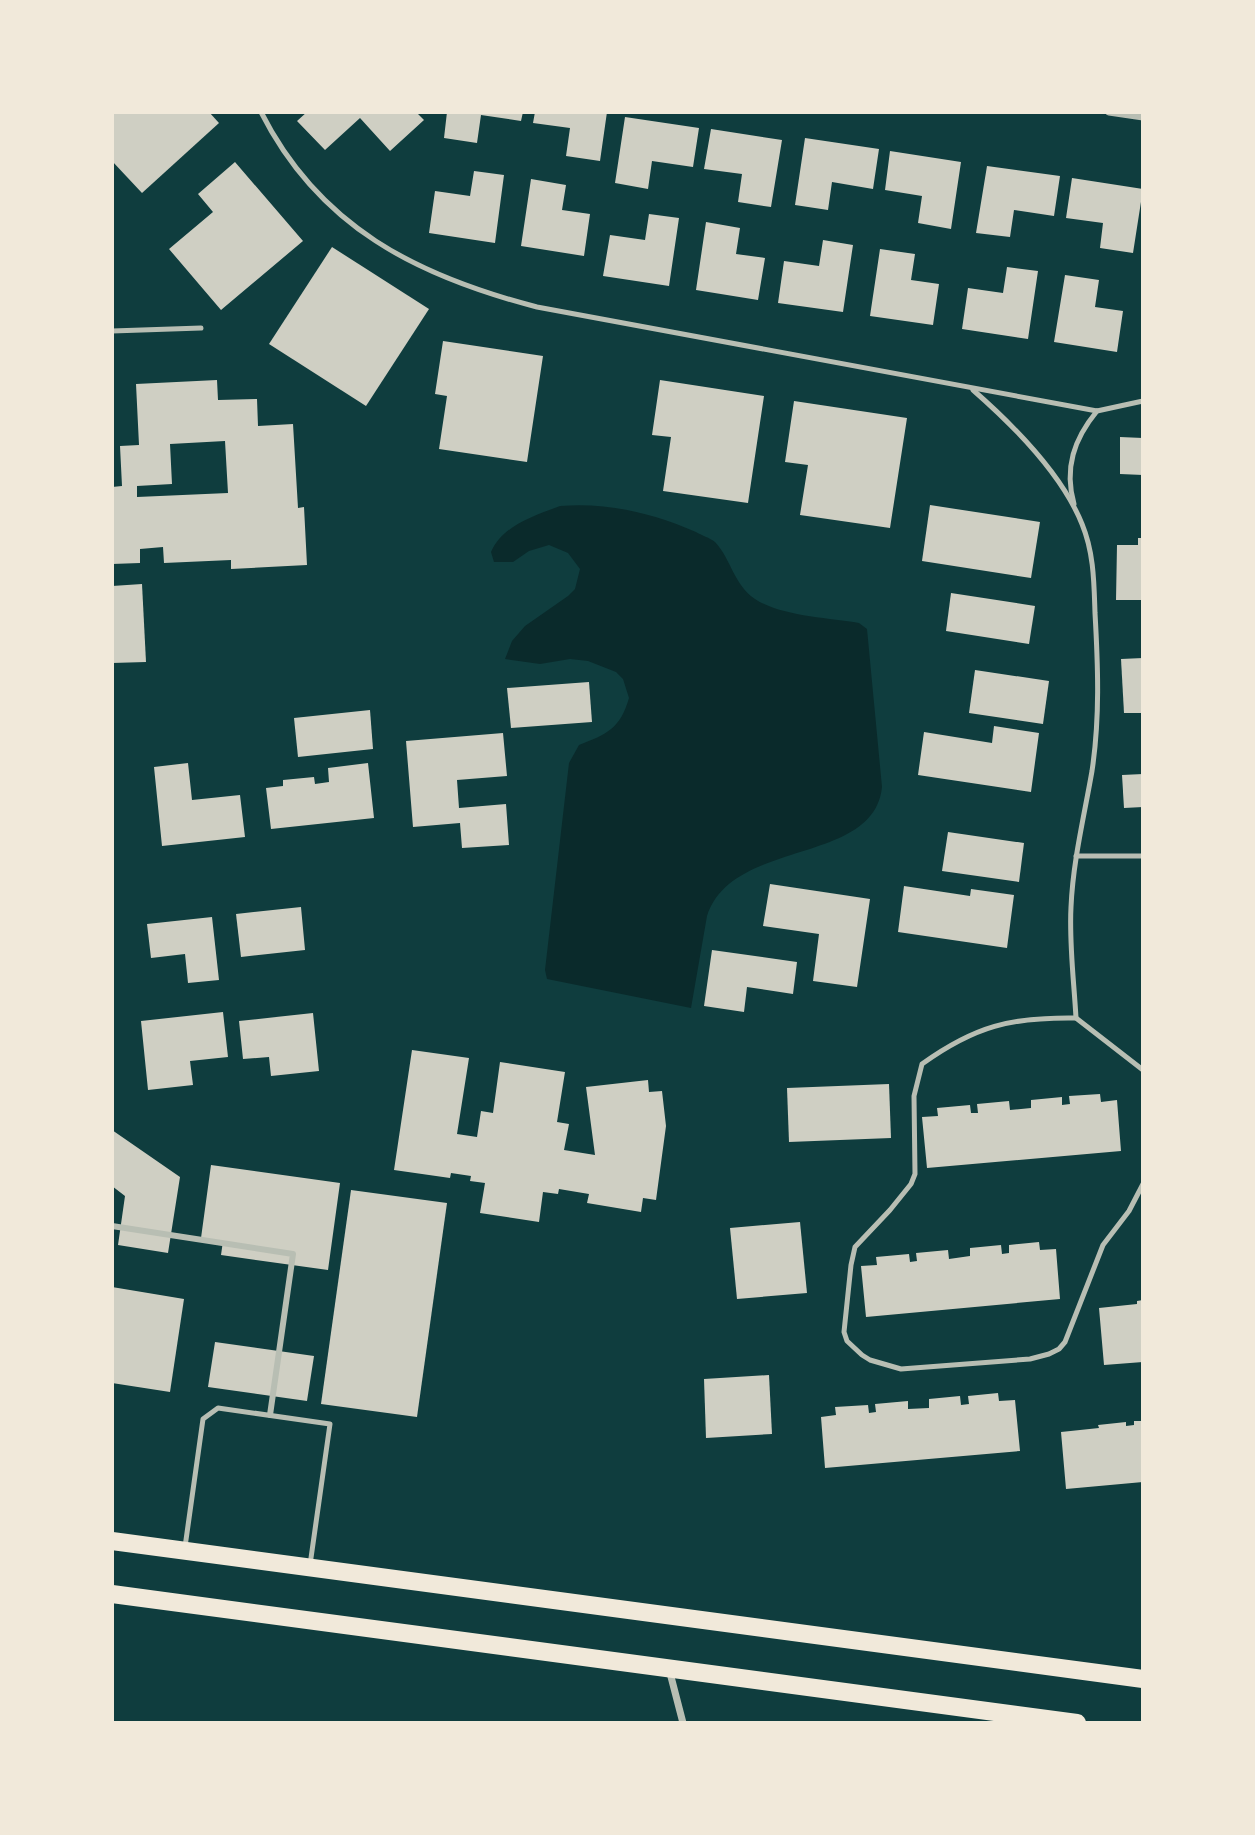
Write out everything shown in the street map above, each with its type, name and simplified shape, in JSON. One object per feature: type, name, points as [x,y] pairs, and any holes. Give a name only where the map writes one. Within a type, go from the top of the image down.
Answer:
[{"type":"main road","points":[[112,1541],[1143,1679]]},
{"type":"main road","points":[[112,1594],[1077,1723]]},
{"type":"street","points":[[1109,112],[1143,117]]},
{"type":"street","points":[[112,1226],[293,1254],[270,1415]]},
{"type":"street","points":[[669,1668],[683,1723]]},
{"type":"lane","points":[[261,112],[293,165],[325,202],[347,222],[401,255],[458,283],[497,297],[537,307],[1097,411],[1143,401]]},
{"type":"lane","points":[[112,331],[201,328]]},
{"type":"lane","points":[[971,388],[1025,439],[1075,509]]},
{"type":"lane","points":[[1076,1018],[1071,907],[1076,856],[1092,770],[1098,684],[1093,566],[1089,545],[1070,489],[1070,467],[1074,446],[1097,411]]},
{"type":"lane","points":[[1076,856],[1143,856]]},
{"type":"lane","points":[[1143,1070],[1076,1018],[1035,1019],[995,1025],[952,1043],[922,1064],[914,1096],[915,1174],[911,1184],[890,1210],[855,1247],[844,1332],[848,1340],[870,1360],[901,1369],[1030,1359],[1059,1349],[1065,1342],[1104,1245],[1129,1211],[1143,1184]]},
{"type":"lane","points":[[185,1550],[203,1419],[218,1408],[270,1415],[330,1424],[310,1567]]},
{"type":"water","points":[[560,506],[612,507],[680,525],[715,542],[742,587],[765,605],[805,616],[859,623],[867,629],[882,787],[873,812],[855,830],[744,874],[721,891],[707,916],[691,1008],[547,979],[545,970],[569,763],[579,745],[617,724],[629,698],[623,679],[616,672],[588,661],[570,659],[540,664],[505,659],[512,641],[525,626],[575,589],[580,569],[568,553],[549,545],[529,551],[513,562],[494,562],[491,552],[511,528]]},
{"type":"building","points":[[112,112],[209,112],[219,123],[142,193],[112,161]]},
{"type":"building","points":[[307,112],[416,112],[424,120],[390,151],[360,118],[325,150],[297,121]]},
{"type":"building","points":[[447,112],[523,112],[521,121],[481,115],[477,143],[444,138]]},
{"type":"building","points":[[535,112],[607,112],[600,161],[566,156],[570,128],[533,123]]},
{"type":"building","points":[[625,117],[699,128],[693,167],[652,161],[648,189],[615,183]]},
{"type":"building","points":[[711,129],[782,140],[771,207],[738,202],[742,174],[704,169]]},
{"type":"building","points":[[805,138],[879,149],[873,189],[832,182],[828,210],[795,205]]},
{"type":"building","points":[[890,151],[961,162],[951,229],[918,223],[922,196],[885,190]]},
{"type":"building","points":[[235,162],[303,241],[221,310],[169,249],[213,212],[198,194]]},
{"type":"building","points":[[987,166],[1060,176],[1054,216],[1014,210],[1010,237],[976,233]]},
{"type":"building","points":[[474,171],[504,175],[495,243],[429,233],[435,191],[470,196]]},
{"type":"building","points":[[1072,178],[1143,189],[1133,253],[1100,248],[1103,223],[1066,218]]},
{"type":"building","points":[[531,179],[566,185],[562,210],[590,214],[584,256],[521,246]]},
{"type":"building","points":[[649,214],[679,218],[669,286],[603,276],[610,235],[645,240]]},
{"type":"building","points":[[706,222],[740,228],[736,254],[765,258],[758,300],[696,290]]},
{"type":"building","points":[[823,240],[853,245],[843,312],[778,303],[784,261],[819,266]]},
{"type":"building","points":[[332,247],[429,309],[366,406],[269,344]]},
{"type":"building","points":[[880,249],[915,254],[911,280],[939,284],[933,325],[870,316]]},
{"type":"building","points":[[1007,267],[1038,271],[1028,339],[962,329],[968,288],[1003,293]]},
{"type":"building","points":[[1065,275],[1099,280],[1095,307],[1123,311],[1117,352],[1054,342]]},
{"type":"building","points":[[443,341],[543,356],[527,462],[439,449],[447,396],[435,394]]},
{"type":"building","points":[[217,380],[218,400],[257,399],[258,426],[293,424],[298,508],[304,507],[307,565],[231,569],[231,560],[164,563],[163,547],[140,549],[140,563],[112,564],[112,487],[122,486],[120,446],[139,445],[136,384]],"holes":[[[225,441],[228,493],[137,497],[137,486],[172,484],[170,444]]]},
{"type":"building","points":[[660,380],[764,396],[748,503],[663,491],[671,437],[652,435]]},
{"type":"building","points":[[794,401],[907,418],[890,528],[800,515],[808,465],[785,462]]},
{"type":"building","points":[[1120,437],[1143,438],[1143,475],[1120,474]]},
{"type":"building","points":[[930,505],[1040,522],[1031,578],[922,561]]},
{"type":"building","points":[[1138,538],[1143,538],[1143,600],[1116,600],[1117,545],[1138,545]]},
{"type":"building","points":[[142,584],[146,662],[112,663],[112,586]]},
{"type":"building","points":[[951,593],[1035,606],[1029,644],[946,631]]},
{"type":"building","points":[[1143,658],[1143,713],[1124,713],[1121,659]]},
{"type":"building","points":[[975,670],[1049,681],[1043,724],[969,713]]},
{"type":"building","points":[[589,682],[592,722],[511,728],[507,688]]},
{"type":"building","points":[[370,710],[373,749],[298,757],[294,718]]},
{"type":"building","points":[[994,726],[1039,733],[1031,792],[918,775],[924,732],[992,743]]},
{"type":"building","points":[[503,733],[507,776],[457,780],[459,808],[506,804],[509,845],[462,848],[460,823],[413,827],[406,741]]},
{"type":"building","points":[[188,763],[192,800],[240,795],[245,837],[162,846],[154,767]]},
{"type":"building","points":[[368,763],[374,818],[271,829],[266,788],[283,786],[283,780],[314,777],[315,784],[329,782],[328,768]]},
{"type":"building","points":[[1143,774],[1143,807],[1124,808],[1122,775]]},
{"type":"building","points":[[948,832],[1024,843],[1019,882],[942,871]]},
{"type":"building","points":[[770,884],[870,899],[857,987],[813,981],[819,934],[763,926]]},
{"type":"building","points":[[904,886],[970,896],[971,889],[1014,895],[1007,948],[898,932]]},
{"type":"building","points":[[301,907],[305,950],[241,957],[236,914]]},
{"type":"building","points":[[212,917],[219,980],[188,983],[185,954],[151,958],[147,924]]},
{"type":"building","points":[[712,950],[797,962],[793,994],[747,987],[744,1012],[704,1006]]},
{"type":"building","points":[[223,1012],[228,1057],[190,1061],[193,1085],[148,1090],[141,1021]]},
{"type":"building","points":[[313,1013],[319,1071],[271,1076],[269,1057],[243,1059],[239,1021]]},
{"type":"building","points":[[412,1050],[469,1058],[457,1134],[477,1137],[481,1111],[493,1113],[500,1062],[565,1072],[557,1122],[569,1124],[564,1150],[595,1155],[586,1087],[648,1080],[649,1092],[662,1091],[666,1126],[656,1200],[643,1198],[641,1212],[587,1203],[589,1194],[559,1189],[558,1194],[543,1192],[539,1222],[480,1213],[485,1183],[470,1181],[471,1176],[451,1173],[450,1178],[394,1170]]},
{"type":"building","points":[[889,1084],[891,1138],[789,1142],[787,1088]]},
{"type":"building","points":[[1100,1094],[1101,1102],[1117,1100],[1121,1151],[927,1168],[922,1117],[938,1116],[937,1108],[970,1105],[971,1113],[978,1113],[977,1104],[1009,1101],[1010,1110],[1031,1108],[1031,1100],[1062,1097],[1062,1105],[1070,1104],[1069,1096]]},
{"type":"building","points":[[112,1130],[180,1177],[168,1253],[118,1245],[125,1196],[112,1186]]},
{"type":"building","points":[[211,1165],[340,1183],[328,1270],[221,1255],[223,1241],[201,1238]]},
{"type":"building","points":[[351,1190],[447,1203],[417,1417],[321,1404]]},
{"type":"building","points":[[800,1222],[807,1293],[737,1299],[730,1228]]},
{"type":"building","points":[[1039,1242],[1040,1250],[1056,1249],[1060,1299],[866,1317],[861,1266],[877,1265],[876,1257],[909,1254],[910,1262],[917,1261],[916,1253],[948,1250],[949,1259],[970,1256],[970,1248],[1001,1245],[1002,1254],[1009,1253],[1009,1245]]},
{"type":"building","points":[[112,1287],[184,1299],[170,1392],[112,1383]]},
{"type":"building","points":[[1143,1300],[1143,1362],[1104,1365],[1099,1308],[1137,1304],[1137,1301]]},
{"type":"building","points":[[215,1342],[314,1356],[307,1401],[208,1387]]},
{"type":"building","points":[[769,1375],[772,1434],[706,1438],[704,1379]]},
{"type":"building","points":[[998,1393],[999,1401],[1015,1400],[1020,1451],[825,1468],[821,1417],[836,1415],[835,1407],[868,1405],[869,1413],[876,1412],[875,1404],[908,1401],[908,1409],[929,1408],[929,1399],[960,1396],[961,1405],[969,1404],[968,1396]]},
{"type":"building","points":[[1134,1421],[1143,1421],[1143,1482],[1066,1489],[1061,1432],[1126,1422],[1126,1426],[1134,1425]]}]
